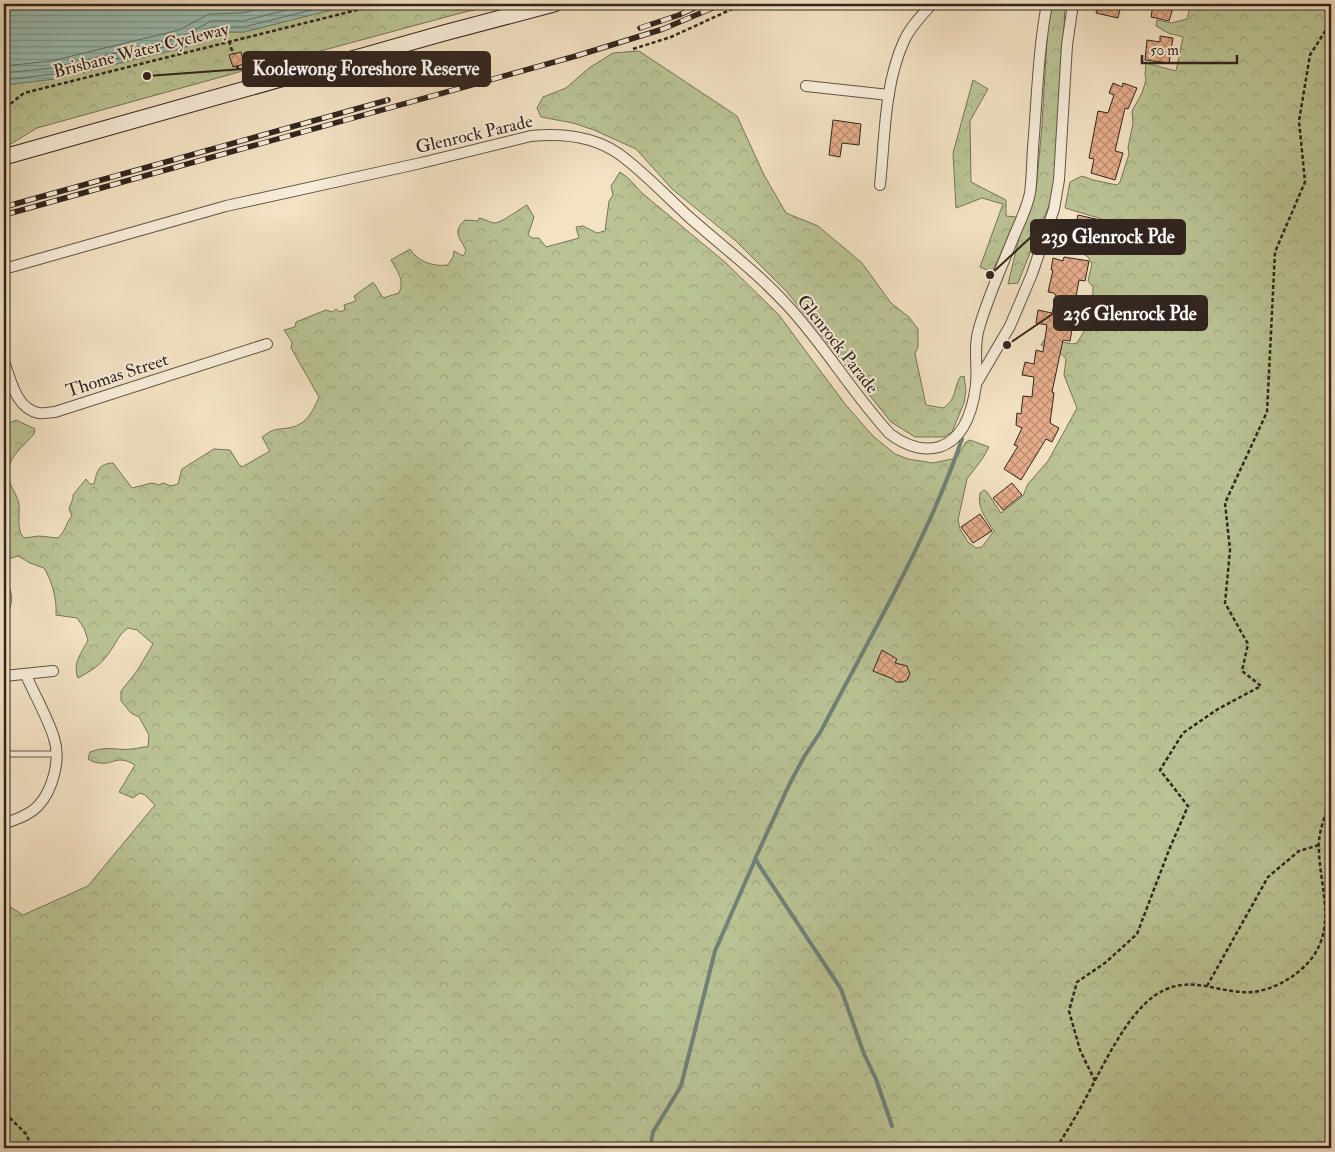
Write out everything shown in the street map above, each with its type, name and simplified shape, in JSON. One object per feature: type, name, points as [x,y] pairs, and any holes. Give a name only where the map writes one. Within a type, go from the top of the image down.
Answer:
[{"type":"main road","points":[[4,158],[444,33],[554,4]]},
{"type":"street","points":[[880,185],[889,95],[895,65],[905,39],[932,4]]},
{"type":"street","name":"Glenrock Parade","points":[[4,269],[226,206],[421,163],[531,136],[549,134],[568,136],[589,140],[618,153],[756,274],[790,307],[890,434],[914,447],[928,449],[943,446],[954,439],[963,428],[970,414],[976,384],[978,330],[1030,194],[1042,32],[1047,4]]},
{"type":"street","name":"Glenrock Parade","points":[[976,384],[1010,326],[1032,274],[1054,209],[1059,180],[1067,46],[1073,4]]},
{"type":"street","points":[[806,86],[889,95]]},
{"type":"street","name":"Thomas Street","points":[[4,362],[16,394],[26,408],[39,414],[55,412],[268,344]]},
{"type":"street","points":[[4,676],[54,671]]},
{"type":"street","points":[[4,824],[22,817],[37,807],[47,794],[58,754],[54,737],[26,675]]},
{"type":"lane","points":[[4,754],[58,754]]},
{"type":"path","name":"Brisbane Water Cycleway","points":[[4,115],[9,104],[24,93],[380,4]]},
{"type":"path","points":[[633,50],[671,37],[743,4]]},
{"type":"path","points":[[1095,1080],[1080,1050],[1069,1010],[1077,982],[1105,963],[1137,934],[1188,806],[1160,770],[1183,733],[1218,709],[1261,686],[1242,671],[1248,644],[1225,603],[1230,550],[1225,503],[1266,412],[1276,252],[1306,182],[1299,121],[1310,55],[1331,22]]},
{"type":"path","points":[[230,41],[234,54]]},
{"type":"path","points":[[237,66],[238,72]]},
{"type":"path","points":[[1056,1148],[1132,1018],[1158,994],[1182,984],[1196,984],[1245,993],[1261,991],[1288,979],[1312,960],[1321,940],[1324,925],[1319,840],[1331,798]]},
{"type":"path","points":[[1207,986],[1268,877],[1299,851],[1319,845]]},
{"type":"path","points":[[4,1106],[10,1118],[26,1134],[34,1148]]},
{"type":"green space","points":[[355,4],[500,4],[276,63],[271,61],[239,72],[37,128],[9,145],[4,146],[4,85],[54,79],[186,47],[214,32],[244,32]]},
{"type":"green space","points":[[1049,4],[1065,5],[1057,185],[1018,283],[1008,284],[1019,238],[1009,236],[992,272],[980,267],[1003,204],[982,198],[956,208],[953,153],[973,80],[988,89],[970,121],[971,182],[1006,200],[1006,216],[1027,218],[1036,191]]},
{"type":"green space","points":[[1191,4],[1331,4],[1331,1148],[4,1148],[4,903],[23,915],[88,886],[155,805],[145,795],[140,793],[133,798],[119,792],[135,765],[124,760],[105,763],[88,759],[90,752],[97,750],[148,747],[149,735],[139,717],[131,713],[121,701],[121,691],[137,671],[153,644],[137,630],[128,628],[119,637],[103,661],[78,678],[76,673],[77,663],[88,640],[84,628],[77,618],[56,615],[53,590],[44,568],[18,556],[8,559],[4,564],[4,425],[16,420],[35,429],[34,434],[14,456],[8,475],[17,496],[20,531],[24,538],[39,536],[58,538],[72,516],[69,509],[73,495],[86,479],[90,484],[94,484],[97,472],[104,465],[113,463],[132,488],[152,483],[159,485],[163,483],[171,486],[178,484],[182,469],[214,449],[230,450],[242,467],[270,451],[262,437],[277,429],[294,427],[304,421],[311,413],[319,397],[291,348],[292,342],[284,330],[295,327],[296,322],[326,310],[332,312],[336,309],[340,312],[345,310],[344,305],[356,301],[354,296],[372,283],[374,283],[383,298],[399,293],[401,280],[391,260],[410,249],[413,254],[427,263],[437,265],[448,265],[454,251],[463,256],[466,251],[458,236],[458,232],[465,220],[478,221],[479,218],[497,223],[527,205],[534,217],[528,235],[532,238],[539,238],[546,247],[579,238],[576,227],[583,226],[597,233],[605,231],[609,201],[613,195],[611,186],[620,172],[642,193],[726,263],[779,315],[845,404],[873,436],[895,454],[908,459],[933,463],[952,459],[958,455],[966,442],[970,440],[989,447],[967,479],[958,520],[960,529],[968,542],[976,548],[982,547],[994,531],[981,509],[980,493],[984,490],[987,492],[1001,513],[1023,496],[1028,484],[1048,461],[1077,408],[1064,375],[1066,359],[1061,354],[1041,345],[1044,340],[1050,339],[1072,344],[1077,343],[1092,318],[1093,287],[1088,281],[1092,264],[1088,257],[1079,251],[1079,239],[1095,243],[1102,219],[1065,208],[1070,182],[1082,176],[1117,185],[1120,182],[1129,154],[1128,147],[1133,124],[1132,111],[1142,93],[1146,80],[1146,63],[1176,71],[1183,37],[1168,33],[1156,26],[1157,20],[1171,23],[1187,19]]},
{"type":"green space","points":[[639,51],[737,116],[764,175],[786,213],[818,226],[862,263],[891,303],[909,317],[918,329],[918,347],[915,354],[926,405],[943,408],[947,405],[953,398],[960,377],[964,376],[966,390],[964,403],[952,432],[944,437],[915,437],[891,422],[787,292],[736,241],[672,189],[636,149],[594,130],[573,123],[541,117],[537,108],[543,97],[566,88],[589,68],[613,53]]},
{"type":"green space","points":[[4,573],[11,591],[12,601],[4,618]]},
{"type":"water","points":[[4,4],[355,4],[244,32],[214,32],[186,47],[54,79],[4,85]]},
{"type":"building","points":[[1098,4],[1121,4],[1118,18],[1096,13]]},
{"type":"building","points":[[1153,4],[1174,4],[1169,21],[1151,17]]},
{"type":"building","points":[[1160,36],[1173,38],[1169,63],[1145,60],[1147,40],[1160,42]]},
{"type":"building","points":[[241,52],[244,64],[233,67],[229,55]]},
{"type":"building","points":[[1113,83],[1122,87],[1123,83],[1137,88],[1128,109],[1125,108],[1115,151],[1123,153],[1115,180],[1091,173],[1094,159],[1089,158],[1098,111],[1108,113],[1114,95],[1109,93]]},
{"type":"building","points":[[833,120],[861,124],[859,145],[842,143],[840,157],[829,155]]},
{"type":"building","points":[[1078,215],[1100,220],[1094,241],[1073,235]]},
{"type":"building","points":[[1064,257],[1089,261],[1085,281],[1079,280],[1070,341],[1063,340],[1052,392],[1054,393],[1050,423],[1059,428],[1052,442],[1046,439],[1021,480],[1004,469],[1018,446],[1014,445],[1022,428],[1016,425],[1017,413],[1021,414],[1023,396],[1032,397],[1034,377],[1022,375],[1025,362],[1034,364],[1036,350],[1043,352],[1047,325],[1036,323],[1038,310],[1052,313],[1056,296],[1054,293],[1048,292],[1053,270],[1051,270],[1053,258],[1063,261]]},
{"type":"building","points":[[1012,483],[1022,495],[1003,510],[993,498]]},
{"type":"building","points":[[980,514],[992,531],[973,543],[961,527]]},
{"type":"building","points":[[882,650],[897,659],[895,663],[907,666],[910,674],[907,680],[896,682],[873,671]]},
{"type":"waterway","points":[[892,1126],[841,989],[755,859],[790,783],[821,731],[915,551],[948,477],[962,439]]},
{"type":"waterway","points":[[647,1148],[651,1143],[653,1132],[681,1086],[715,951],[755,860]]},
{"type":"railway","points":[[640,28],[679,15],[703,4]]},
{"type":"railway","points":[[4,215],[576,56],[663,29],[722,4]]},
{"type":"railway","points":[[4,207],[388,100]]},
{"type":"place","name":"Koolewong Foreshore Reserve","points":[[147,76]]},
{"type":"place","name":"239 Glenrock Pde","points":[[990,275]]},
{"type":"place","name":"236 Glenrock Pde","points":[[1007,345]]}]
